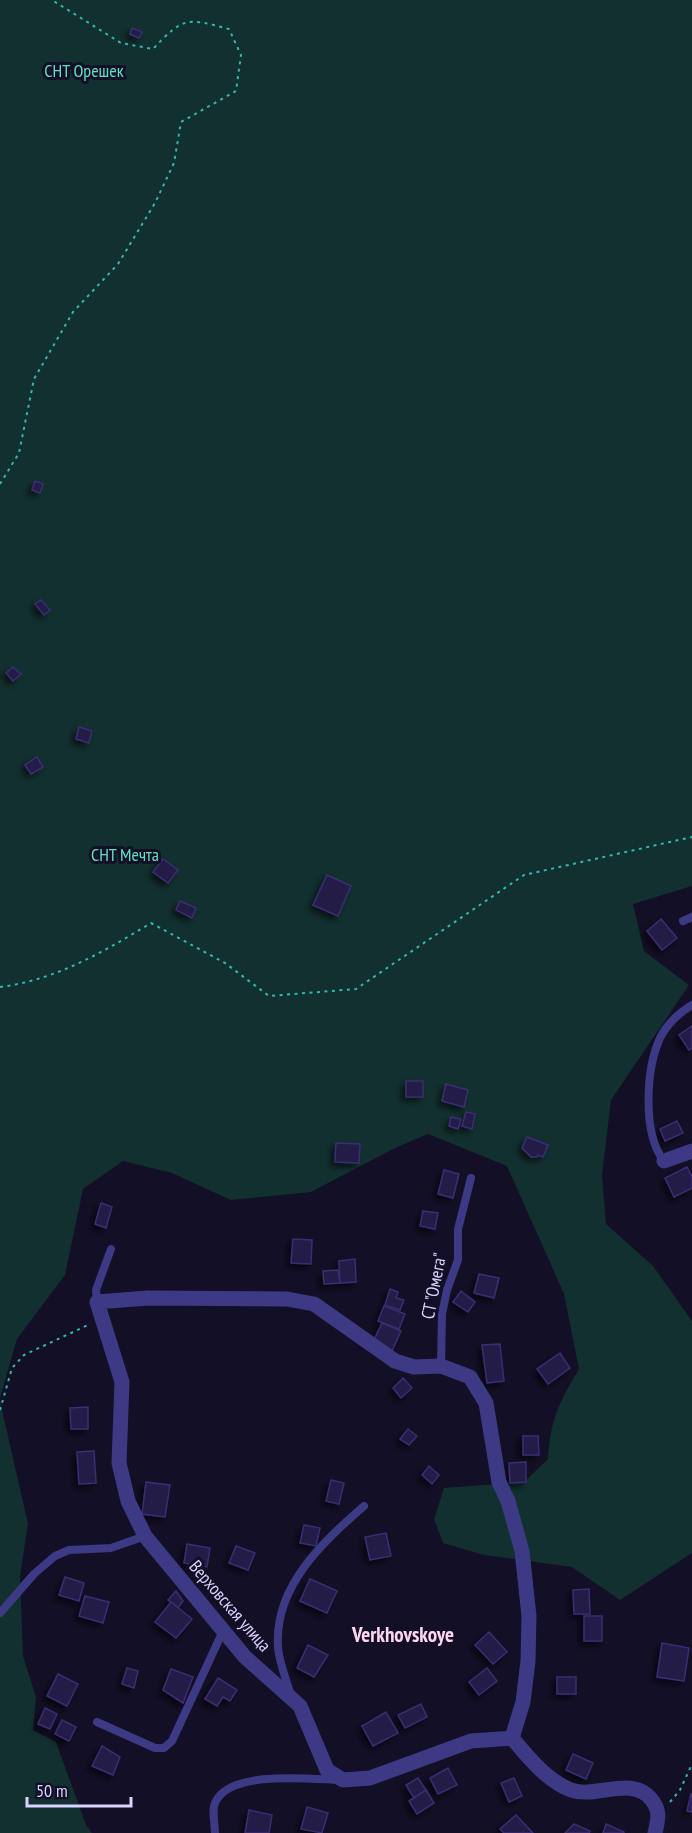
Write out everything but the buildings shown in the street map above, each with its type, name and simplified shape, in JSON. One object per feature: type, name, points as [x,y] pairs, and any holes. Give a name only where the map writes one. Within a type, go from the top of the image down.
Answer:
[{"type":"street","points":[[664,1161],[692,1151]]},
{"type":"street","points":[[97,1302],[148,1298],[287,1299],[314,1304],[395,1360],[414,1367],[441,1366],[470,1377],[486,1403],[499,1482],[508,1501],[522,1551],[529,1616],[528,1662],[523,1702],[512,1738]]},
{"type":"street","name":"Верховская улица","points":[[97,1302],[122,1382],[119,1463],[128,1501],[145,1536],[245,1657],[291,1696],[305,1716],[327,1770],[343,1780]]},
{"type":"street","points":[[343,1780],[370,1778],[471,1741],[512,1738]]},
{"type":"street","points":[[512,1738],[531,1761],[569,1790],[582,1793],[633,1788],[647,1794],[656,1805],[659,1816],[655,1833]]},
{"type":"lane","points":[[664,1161],[654,1139],[648,1084],[660,1038],[677,1014],[692,1005]]},
{"type":"lane","name":"СТ \"Омега\"","points":[[441,1366],[442,1314],[447,1290],[458,1260],[458,1229],[471,1178]]},
{"type":"lane","name":"Верховская улица","points":[[97,1302],[96,1290],[111,1249]]},
{"type":"lane","points":[[291,1696],[278,1647],[286,1595],[321,1545],[364,1506]]},
{"type":"lane","points":[[0,1613],[34,1574],[55,1556],[69,1550],[111,1548],[145,1536]]},
{"type":"lane","points":[[97,1722],[155,1749],[164,1748],[172,1741],[223,1631]]},
{"type":"lane","points":[[215,1833],[214,1803],[222,1791],[238,1785],[277,1777],[343,1780]]},
{"type":"path","points":[[0,484],[19,453],[34,379],[73,312],[118,264],[155,203],[174,163],[180,122],[236,91],[241,55],[229,29],[194,20],[174,26],[153,49],[121,43],[52,0]]},
{"type":"path","points":[[0,987],[25,984],[88,961],[151,923],[225,963],[269,996],[356,989],[524,875],[692,837]]},
{"type":"path","points":[[0,1410],[12,1368],[24,1355],[102,1318]]},
{"type":"path","points":[[659,1816],[680,1790],[692,1764]]},
{"type":"green space","points":[[0,0],[692,0],[692,886],[633,904],[644,951],[689,985],[611,1100],[602,1175],[606,1224],[653,1266],[692,1321],[692,1553],[620,1600],[572,1567],[484,1555],[443,1543],[434,1519],[444,1488],[524,1482],[548,1459],[553,1423],[579,1369],[564,1294],[507,1166],[428,1134],[395,1148],[311,1192],[231,1200],[172,1173],[123,1161],[83,1189],[65,1275],[17,1339],[0,1398]]},
{"type":"green space","points":[[0,1401],[28,1524],[20,1576],[23,1656],[36,1697],[33,1730],[56,1742],[86,1825],[92,1833],[0,1833]]},
{"type":"district","name":"Verkhovskoye","points":[[403,1635]]},
{"type":"park label","name":"СНТ Орешек","points":[[84,71]]},
{"type":"park label","name":"СНТ Мечта","points":[[125,855]]}]
